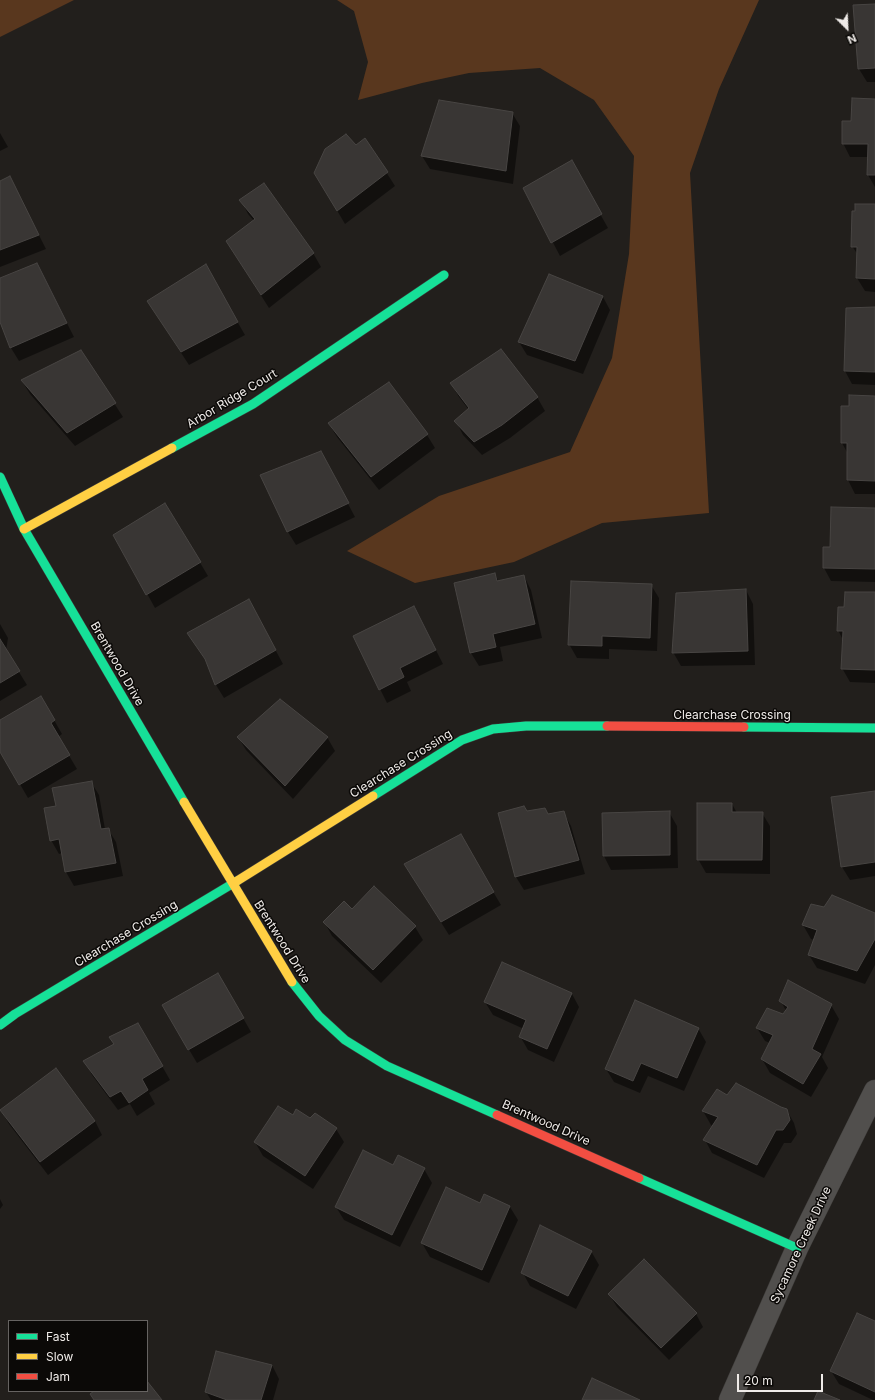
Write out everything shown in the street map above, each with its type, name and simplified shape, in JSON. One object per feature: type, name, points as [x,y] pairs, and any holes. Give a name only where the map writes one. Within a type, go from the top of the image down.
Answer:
[{"type":"street","name":"Arbor Ridge Court","points":[[24,529],[253,404],[444,276]]},
{"type":"street","name":"Brentwood Drive","points":[[0,477],[24,529],[232,884],[290,980],[319,1016],[345,1040],[387,1066],[797,1248]]},
{"type":"street","name":"Clearchase Crossing","points":[[0,1025],[15,1014],[232,884],[462,740],[493,729],[526,726],[875,728]]},
{"type":"street","name":"Sycamore Creek Drive","points":[[730,1400],[797,1248],[875,1092]]},
{"type":"shaded area","points":[[0,0],[74,0],[0,37]]},
{"type":"shaded area","points":[[337,0],[759,0],[719,89],[690,173],[709,513],[602,523],[514,562],[415,583],[347,551],[439,496],[570,452],[612,358],[629,254],[634,156],[594,100],[540,68],[469,73],[422,83],[358,100],[368,62],[354,11]]},
{"type":"building","points":[[875,4],[875,68],[858,69],[853,5]]},
{"type":"building","points":[[852,98],[875,99],[875,175],[867,175],[868,144],[842,144],[842,121],[851,121]]},
{"type":"building","points":[[439,100],[513,112],[506,171],[421,156]]},
{"type":"building","points":[[346,134],[356,145],[365,138],[388,172],[337,211],[314,173],[325,149]]},
{"type":"building","points":[[572,160],[602,214],[551,243],[523,188]]},
{"type":"building","points":[[10,176],[39,235],[0,250],[0,181]]},
{"type":"building","points":[[264,183],[314,253],[261,295],[226,241],[255,219],[239,200]]},
{"type":"building","points":[[855,204],[875,204],[875,279],[856,278],[857,247],[851,247],[852,211],[855,211]]},
{"type":"building","points":[[37,263],[67,323],[10,348],[0,322],[0,278]]},
{"type":"building","points":[[206,264],[238,322],[181,352],[147,301]]},
{"type":"building","points":[[549,274],[603,296],[575,361],[518,342]]},
{"type":"building","points":[[875,307],[875,372],[844,371],[846,308]]},
{"type":"building","points":[[501,349],[538,397],[502,425],[474,442],[454,421],[469,408],[450,383]]},
{"type":"building","points":[[81,350],[116,403],[67,433],[21,380]]},
{"type":"building","points":[[389,382],[428,434],[371,477],[328,423]]},
{"type":"building","points":[[849,395],[875,396],[875,481],[847,480],[847,443],[841,443],[841,406],[849,406]]},
{"type":"building","points":[[321,451],[349,503],[287,532],[260,475]]},
{"type":"building","points":[[165,503],[201,562],[146,595],[113,535]]},
{"type":"building","points":[[831,507],[875,508],[875,569],[823,568],[823,547],[830,547]]},
{"type":"building","points":[[495,573],[497,581],[524,575],[535,624],[493,634],[496,647],[470,653],[454,583]]},
{"type":"building","points":[[571,581],[652,584],[650,638],[602,636],[602,646],[568,645]]},
{"type":"building","points":[[746,589],[748,651],[672,653],[676,593]]},
{"type":"building","points":[[845,592],[875,592],[875,670],[841,669],[843,631],[837,631],[838,607],[844,607]]},
{"type":"building","points":[[249,599],[276,650],[215,685],[205,659],[187,633]]},
{"type":"building","points":[[414,606],[436,650],[400,668],[404,677],[379,690],[353,636]]},
{"type":"building","points":[[0,639],[20,671],[0,683]]},
{"type":"building","points":[[41,696],[55,720],[51,723],[70,755],[19,785],[0,752],[0,720]]},
{"type":"building","points":[[280,699],[328,737],[285,786],[237,737]]},
{"type":"building","points":[[92,781],[101,829],[109,828],[116,863],[65,872],[59,839],[50,841],[44,808],[56,806],[52,788]]},
{"type":"building","points":[[875,791],[875,862],[841,867],[831,797]]},
{"type":"building","points":[[697,803],[732,803],[732,812],[763,812],[762,860],[697,860]]},
{"type":"building","points":[[524,806],[527,811],[545,808],[548,814],[564,811],[579,860],[515,877],[498,813]]},
{"type":"building","points":[[670,811],[670,855],[603,856],[602,813]]},
{"type":"building","points":[[461,834],[494,892],[441,922],[404,864]]},
{"type":"building","points":[[374,886],[416,926],[373,970],[323,922],[344,901],[352,909]]},
{"type":"building","points":[[832,895],[875,913],[875,939],[857,971],[808,955],[817,930],[802,925],[811,904],[824,907]]},
{"type":"building","points":[[502,962],[572,993],[547,1049],[519,1037],[526,1020],[484,1002]]},
{"type":"building","points":[[218,973],[244,1018],[188,1050],[162,1005]]},
{"type":"building","points":[[788,980],[832,1004],[812,1049],[821,1054],[803,1084],[761,1059],[773,1035],[756,1028],[767,1008],[783,1014],[788,1007],[779,1001]]},
{"type":"building","points":[[635,1000],[699,1028],[677,1078],[641,1063],[633,1081],[605,1069]]},
{"type":"building","points":[[138,1023],[163,1066],[142,1079],[148,1090],[129,1103],[121,1091],[110,1097],[83,1061],[114,1044],[109,1037]]},
{"type":"building","points":[[56,1068],[95,1121],[40,1162],[0,1110]]},
{"type":"building","points":[[736,1083],[787,1109],[790,1120],[783,1130],[776,1130],[757,1165],[703,1140],[718,1117],[702,1111],[717,1089],[727,1095]]},
{"type":"building","points":[[278,1106],[293,1115],[296,1109],[310,1118],[315,1113],[337,1128],[305,1176],[254,1142]]},
{"type":"building","points":[[363,1150],[393,1165],[398,1155],[425,1168],[392,1235],[335,1207]]},
{"type":"building","points":[[446,1187],[480,1203],[484,1194],[510,1206],[482,1270],[421,1243]]},
{"type":"building","points":[[540,1225],[592,1251],[568,1296],[521,1273]]},
{"type":"building","points":[[644,1259],[697,1313],[661,1348],[608,1294]]},
{"type":"building","points":[[857,1313],[875,1321],[875,1392],[830,1371]]},
{"type":"building","points":[[216,1351],[272,1365],[261,1400],[227,1400],[205,1392]]},
{"type":"building","points":[[592,1378],[640,1400],[582,1400]]},
{"type":"building","points":[[148,1382],[162,1400],[94,1400],[90,1394],[93,1392],[148,1392]]},
{"type":"building","points":[[818,1391],[840,1400],[814,1400]]},
{"type":"traffic: fast","points":[[172,448],[253,404],[444,275]]},
{"type":"traffic: fast","points":[[0,477],[24,529],[184,802]]},
{"type":"traffic: fast","points":[[373,796],[462,740],[493,729],[526,726],[607,726]]},
{"type":"traffic: fast","points":[[744,727],[875,728]]},
{"type":"traffic: fast","points":[[0,1025],[15,1014],[237,881]]},
{"type":"traffic: fast","points":[[292,982],[319,1016],[345,1040],[387,1066],[497,1115]]},
{"type":"traffic: fast","points":[[639,1178],[797,1248]]},
{"type":"traffic: slow","points":[[24,529],[172,448]]},
{"type":"traffic: slow","points":[[237,881],[373,796]]},
{"type":"traffic: slow","points":[[184,802],[292,982]]},
{"type":"traffic: jam","points":[[607,726],[744,727]]},
{"type":"traffic: jam","points":[[497,1115],[639,1178]]}]
